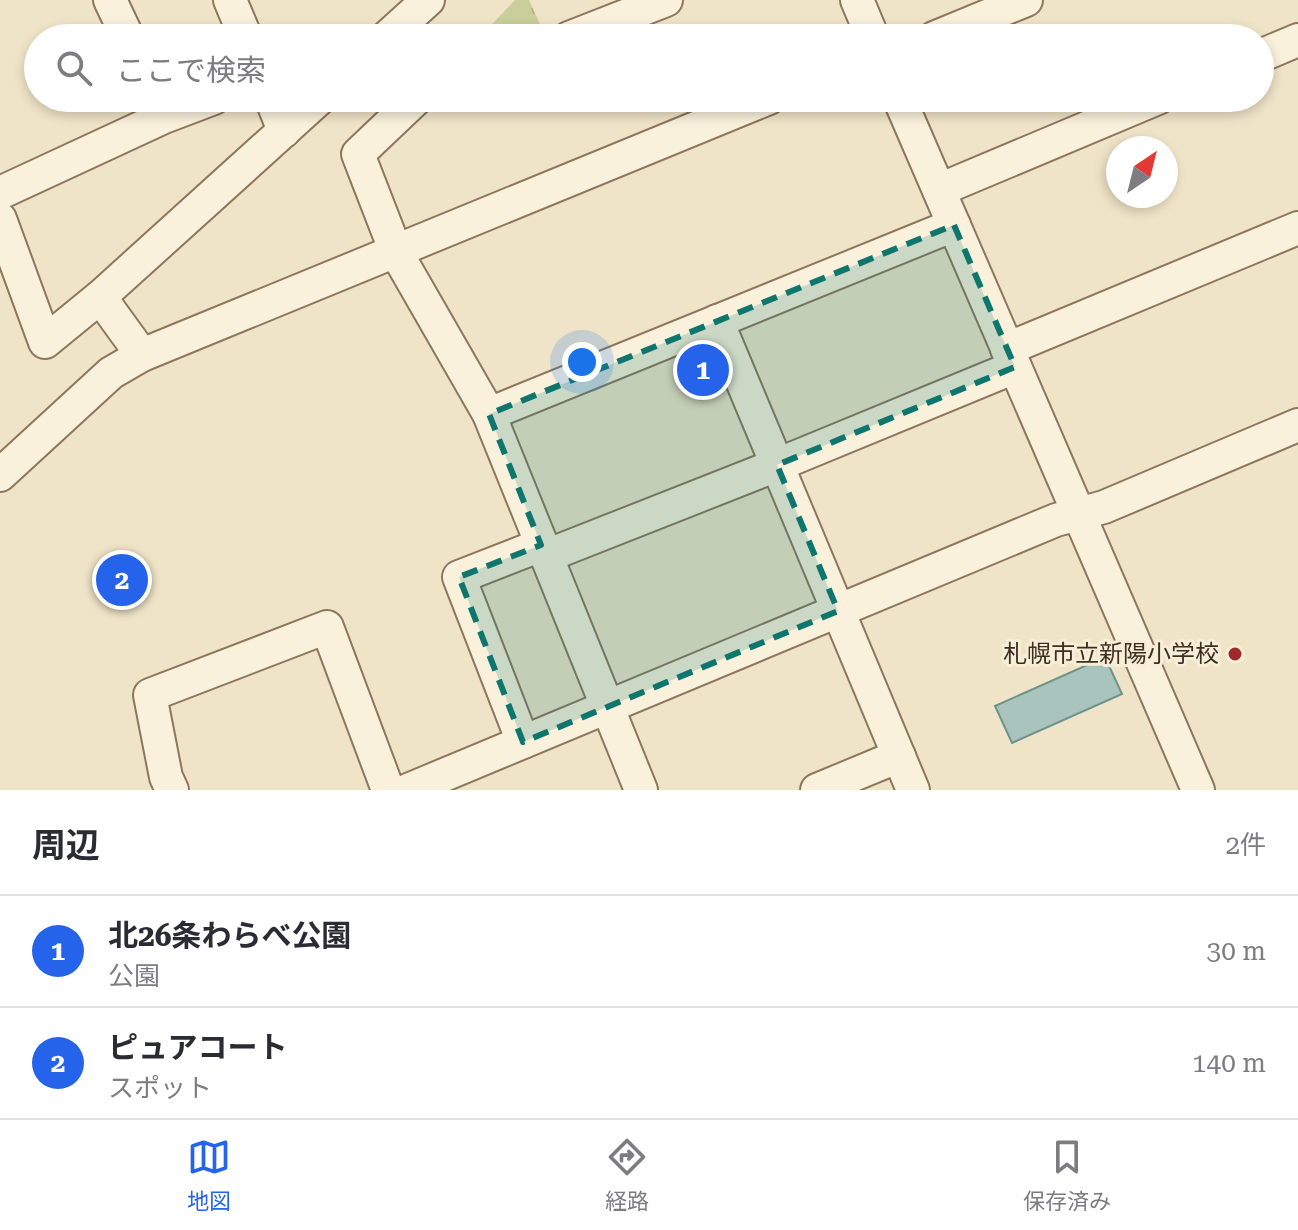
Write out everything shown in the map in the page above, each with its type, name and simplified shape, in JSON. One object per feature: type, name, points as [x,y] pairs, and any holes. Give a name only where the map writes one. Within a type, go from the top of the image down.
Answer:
[{"type":"street","points":[[110,0],[121,24]]},
{"type":"street","points":[[230,0],[240,24]]},
{"type":"street","points":[[401,24],[428,0]]},
{"type":"street","points":[[605,24],[666,0]]},
{"type":"street","points":[[857,0],[867,24]]},
{"type":"street","points":[[968,24],[1026,0]]},
{"type":"street","points":[[1274,50],[1298,40]]},
{"type":"street","points":[[0,193],[152,112]]},
{"type":"street","points":[[277,112],[284,131]]},
{"type":"street","points":[[0,219],[45,342],[100,297],[305,112]]},
{"type":"street","points":[[402,112],[358,154],[396,252],[489,414],[641,790]]},
{"type":"street","points":[[0,475],[111,373],[142,355],[735,112]]},
{"type":"street","points":[[905,112],[1198,790]]},
{"type":"street","points":[[939,190],[1125,112]]},
{"type":"street","points":[[489,414],[954,225]]},
{"type":"street","points":[[523,742],[459,577],[544,550],[777,465],[1298,228]]},
{"type":"street","points":[[100,297],[142,355]]},
{"type":"street","points":[[717,321],[913,790]]},
{"type":"street","points":[[408,790],[1056,520],[1104,507],[1298,425]]},
{"type":"street","points":[[172,790],[166,777],[150,695],[327,627],[388,790]]},
{"type":"street","points":[[817,790],[899,756]]},
{"type":"highlighted area","points":[[954,225],[1015,367],[777,465],[838,611],[523,742],[459,577],[541,545],[489,414]]},
{"type":"green space","points":[[515,0],[529,0],[540,24],[492,24]]},
{"type":"green space","points":[[706,340],[729,388],[700,401],[679,352]]},
{"type":"water","points":[[1105,657],[1122,694],[1012,743],[995,706]]},
{"type":"place","name":"北26条わらべ公園","points":[[703,370]]},
{"type":"place","name":"ピュアコート","points":[[122,580]]},
{"type":"place","name":"札幌市立新陽小学校","points":[[1235,654]]}]
